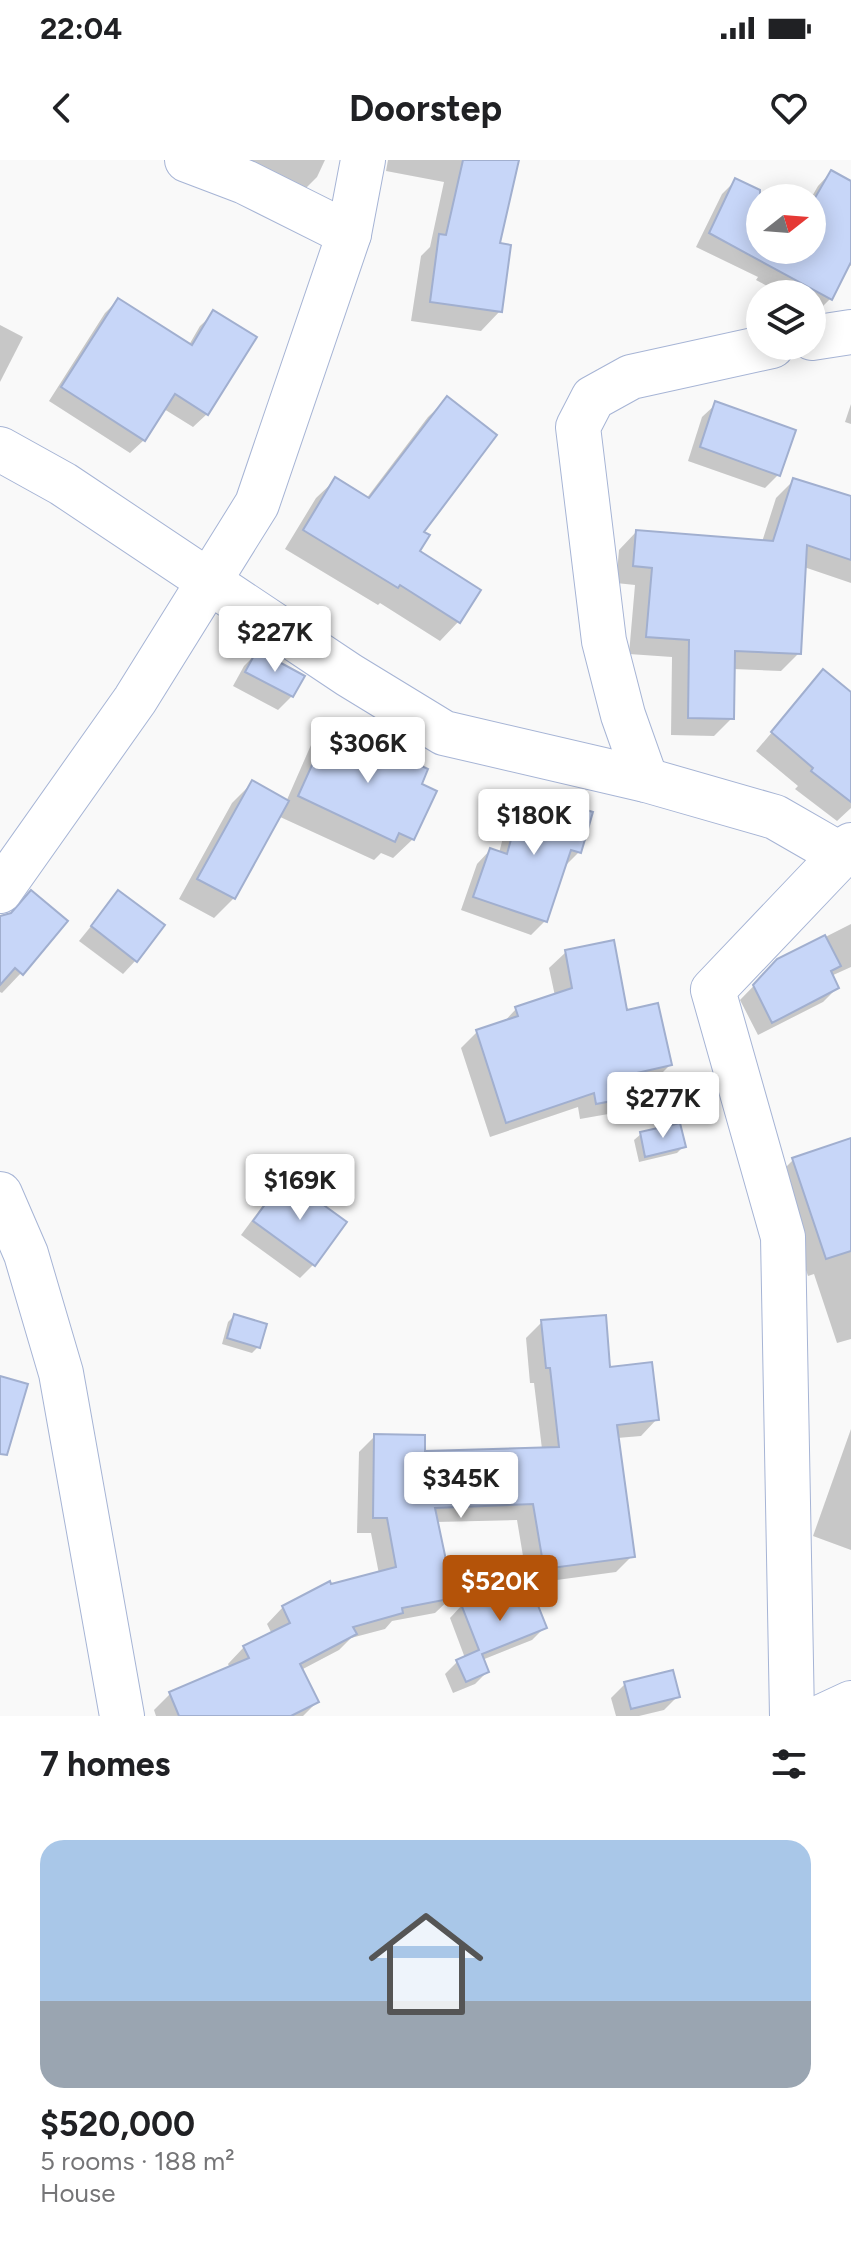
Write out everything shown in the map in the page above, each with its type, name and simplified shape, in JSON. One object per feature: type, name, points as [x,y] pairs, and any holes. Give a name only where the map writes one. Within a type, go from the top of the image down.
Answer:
[{"type":"street","points":[[187,160],[245,182],[349,234]]},
{"type":"street","points":[[0,891],[135,700],[257,504],[349,234],[363,160]]},
{"type":"street","points":[[826,336],[851,332]]},
{"type":"street","points":[[646,780],[623,715],[604,641],[578,427],[593,398],[631,377],[746,352]]},
{"type":"street","points":[[0,449],[63,484],[349,675],[444,733],[646,780],[775,817],[846,850],[713,990],[783,1237],[792,1716]]},
{"type":"street","points":[[0,1194],[26,1254],[61,1373],[122,1716]]},
{"type":"street","points":[[823,1716],[851,1703]]},
{"type":"building","points":[[463,160],[519,160],[500,243],[511,245],[502,312],[430,302],[439,234],[446,235]]},
{"type":"building","points":[[831,170],[851,181],[851,262],[832,300],[826,297],[826,280],[795,280],[766,264],[826,264],[826,184],[823,184]]},
{"type":"building","points":[[735,178],[748,184],[746,253],[709,233]]},
{"type":"building","points":[[118,298],[192,345],[213,310],[257,337],[208,415],[175,394],[145,441],[61,387]]},
{"type":"building","points":[[447,396],[497,435],[424,532],[430,535],[420,551],[481,590],[460,623],[303,530],[335,477],[369,498]]},
{"type":"building","points":[[715,401],[796,430],[780,476],[700,447]]},
{"type":"building","points":[[793,478],[851,496],[851,560],[807,545],[801,654],[735,651],[734,719],[688,718],[689,640],[646,637],[652,568],[633,566],[636,530],[773,541]]},
{"type":"building","points":[[257,650],[305,676],[293,697],[245,672]]},
{"type":"building","points":[[823,669],[851,692],[851,802],[811,771],[813,768],[771,732]]},
{"type":"building","points":[[331,723],[428,769],[422,784],[437,791],[414,840],[399,833],[395,842],[298,796]]},
{"type":"building","points":[[252,780],[289,801],[235,899],[197,879]]},
{"type":"building","points":[[524,792],[593,812],[581,853],[571,850],[547,922],[473,897],[490,848],[507,854]]},
{"type":"building","points":[[31,890],[68,921],[23,975],[15,968],[0,985],[0,916],[11,913]]},
{"type":"building","points":[[118,890],[165,925],[137,962],[91,926]]},
{"type":"building","points":[[825,935],[841,966],[831,971],[839,988],[772,1023],[753,985],[777,959]]},
{"type":"building","points":[[614,940],[627,1010],[658,1003],[672,1065],[628,1075],[633,1097],[596,1104],[594,1093],[506,1123],[476,1030],[518,1016],[515,1007],[572,988],[565,950]]},
{"type":"building","points":[[680,1123],[686,1147],[645,1157],[640,1132]]},
{"type":"building","points":[[851,1138],[851,1251],[826,1259],[792,1158]]},
{"type":"building","points":[[285,1177],[347,1222],[315,1266],[253,1221]]},
{"type":"building","points":[[234,1314],[267,1324],[260,1348],[227,1338]]},
{"type":"building","points":[[606,1315],[610,1367],[652,1362],[659,1420],[617,1425],[635,1557],[544,1569],[533,1504],[435,1508],[454,1598],[402,1608],[403,1613],[353,1627],[357,1634],[300,1664],[319,1702],[291,1716],[179,1716],[169,1692],[249,1658],[243,1646],[290,1623],[282,1606],[330,1581],[331,1584],[396,1567],[387,1518],[373,1518],[374,1434],[425,1435],[425,1451],[559,1447],[541,1320]]},
{"type":"building","points":[[0,1376],[28,1384],[7,1455],[0,1454]]},
{"type":"building","points":[[527,1578],[547,1628],[482,1654],[489,1672],[466,1682],[456,1660],[479,1650],[461,1604]]},
{"type":"building","points":[[673,1670],[680,1697],[631,1709],[624,1682]]}]
